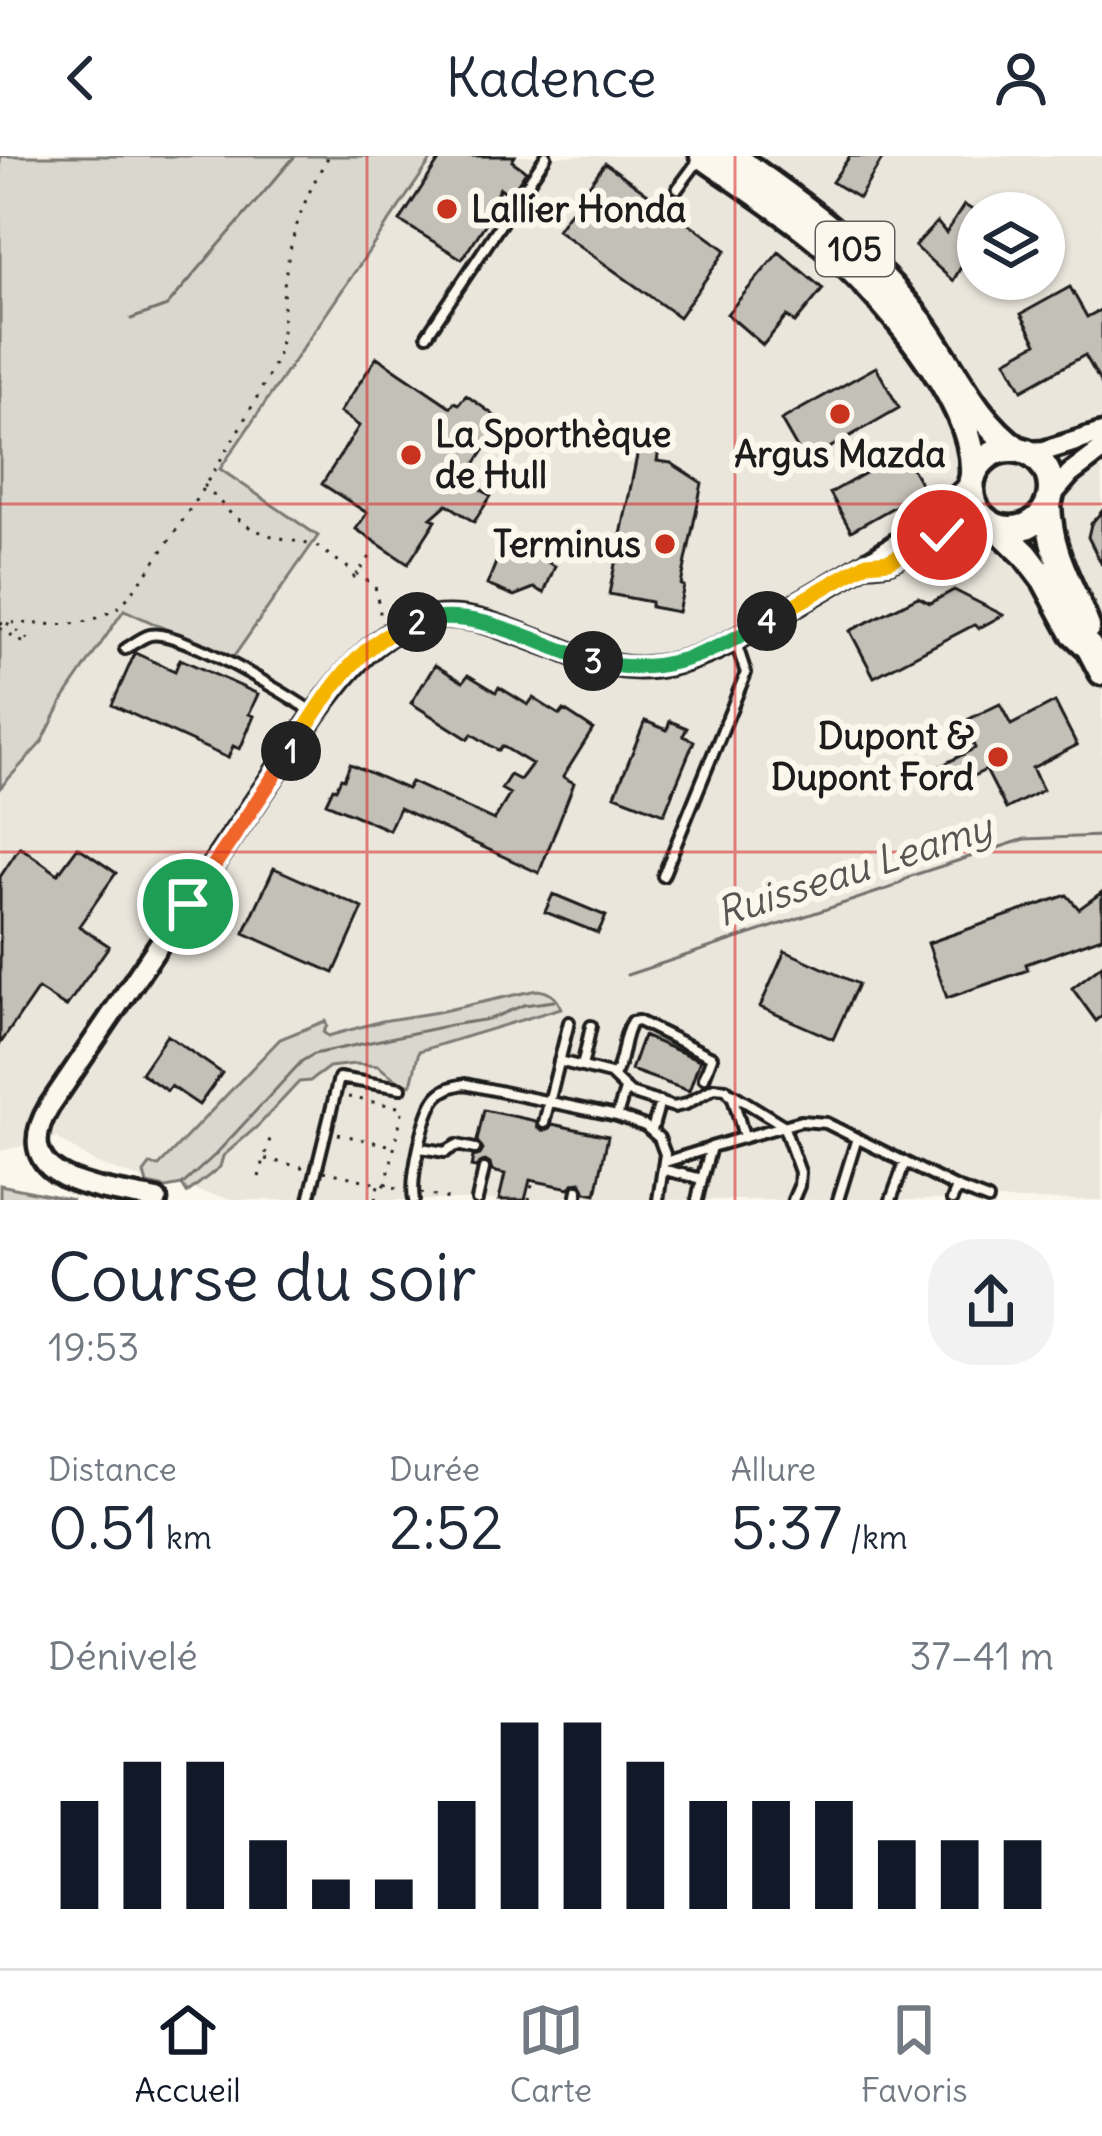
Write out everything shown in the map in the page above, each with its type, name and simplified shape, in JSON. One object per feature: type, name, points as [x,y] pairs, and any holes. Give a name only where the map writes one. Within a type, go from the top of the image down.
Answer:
[{"type":"main road","name":"105","points":[[702,156],[820,241],[880,301],[930,362],[973,448],[970,493],[976,511],[1030,559],[1102,672]]},
{"type":"main road","name":"105","points":[[732,156],[831,227],[873,267],[934,341],[990,428],[1044,465],[1049,474],[1055,554],[1086,624],[1089,647]]},
{"type":"main road","points":[[972,478],[991,453],[1022,450]]},
{"type":"main road","points":[[994,526],[1022,528],[1042,515],[1050,500]]},
{"type":"street","points":[[1022,450],[1044,451],[1102,433]]},
{"type":"street","points":[[1050,500],[1070,473],[1102,450]]},
{"type":"street","points":[[157,1200],[60,1176],[41,1156],[39,1127],[316,714],[370,647],[398,628],[454,618],[487,623],[591,661],[631,668],[693,659],[867,563],[930,519],[972,478]]},
{"type":"street","points":[[867,563],[889,561],[954,529],[994,526]]},
{"type":"lane","points":[[427,335],[545,156]]},
{"type":"lane","points":[[678,188],[702,156]]},
{"type":"lane","points":[[124,649],[152,634],[167,636],[250,673],[316,714]]},
{"type":"lane","points":[[663,876],[746,674],[735,639]]},
{"type":"lane","points":[[614,1076],[627,1029],[638,1021],[712,1058],[700,1076],[714,1088]]},
{"type":"lane","points":[[544,1123],[569,1022]]},
{"type":"lane","points":[[582,1066],[591,1026]]},
{"type":"lane","points":[[560,1060],[614,1076],[625,1090],[674,1106],[685,1105],[714,1088],[731,1093],[783,1125],[800,1172],[794,1200]]},
{"type":"lane","points":[[309,1200],[339,1078],[401,1088]]},
{"type":"lane","points":[[417,1196],[412,1184],[432,1105],[442,1093],[470,1084],[617,1116],[651,1130],[662,1143],[665,1166],[658,1200]]},
{"type":"lane","points":[[617,1116],[625,1090]]},
{"type":"lane","points":[[731,1093],[744,1137]]},
{"type":"lane","points":[[651,1130],[660,1102]]},
{"type":"lane","points":[[665,1166],[711,1147],[814,1120],[988,1200]]},
{"type":"lane","points":[[838,1200],[857,1138]]},
{"type":"lane","points":[[421,1148],[445,1153],[457,1145],[475,1150]]},
{"type":"lane","points":[[697,1200],[711,1147]]},
{"type":"lane","points":[[891,1200],[905,1162]]},
{"type":"lane","points":[[665,1166],[702,1179]]},
{"type":"lane","points":[[477,1200],[484,1169]]},
{"type":"lane","points":[[952,1200],[957,1188]]},
{"type":"path","points":[[2,625],[77,625],[116,608],[145,575],[204,485],[279,354],[293,238],[308,193],[329,156]]},
{"type":"path","points":[[204,485],[247,526],[316,546],[376,588],[382,625]]},
{"type":"path","points":[[356,576],[374,552]]},
{"type":"path","points":[[2,625],[27,641]]},
{"type":"path","points":[[341,1096],[404,1108],[386,1185]]},
{"type":"path","points":[[334,1133],[395,1147]]},
{"type":"path","points":[[260,1177],[270,1139]]},
{"type":"path","points":[[265,1159],[308,1168]]},
{"type":"path","points":[[324,1172],[404,1189]]},
{"type":"path","points":[[529,1200],[533,1180]]},
{"type":"path","points":[[375,1200],[378,1184]]},
{"type":"path","points":[[417,1196],[454,1200]]},
{"type":"shaded area","points":[[0,156],[434,156],[220,469],[318,536],[232,659],[124,610],[64,698],[42,742],[0,788]]},
{"type":"shaded area","points":[[434,156],[1102,156],[1102,1200],[235,1200],[97,1164],[57,1138],[0,1151],[0,788],[42,742],[64,698]]},
{"type":"shaded area","points":[[537,990],[552,995],[561,1008],[419,1051],[411,1085],[378,1066],[329,1067],[310,1081],[299,1082],[223,1156],[220,1167],[187,1193],[182,1185],[147,1184],[144,1173],[150,1165],[159,1166],[280,1039],[325,1021],[323,1032],[328,1036]]},
{"type":"shaded area","points":[[0,1185],[73,1200],[0,1200]]},
{"type":"building","name":"Lallier Honda","points":[[442,156],[515,156],[512,161],[526,171],[510,195],[500,188],[485,214],[490,217],[462,259],[400,221]]},
{"type":"building","points":[[850,156],[884,156],[859,198],[832,182]]},
{"type":"building","points":[[605,163],[726,250],[679,317],[557,230]]},
{"type":"building","points":[[957,216],[953,281],[915,246],[937,222],[946,233]]},
{"type":"building","points":[[779,252],[823,289],[795,323],[787,316],[763,345],[727,314]]},
{"type":"building","points":[[1070,287],[1087,317],[1102,309],[1102,385],[1085,355],[1022,390],[1006,360],[1037,343],[1021,314],[1046,300],[1065,300],[1065,290]]},
{"type":"building","name":"La Sporthèque de Hull","points":[[377,357],[451,407],[466,395],[498,418],[492,427],[497,431],[465,479],[491,496],[474,522],[447,504],[431,518],[436,520],[408,564],[356,529],[367,513],[322,484],[359,426],[340,412]]},
{"type":"building","name":"Argus Mazda","points":[[876,367],[899,408],[805,462],[781,420]]},
{"type":"building","points":[[640,441],[660,444],[657,461],[671,463],[702,483],[678,612],[609,594]]},
{"type":"building","points":[[903,452],[924,490],[851,531],[830,493]]},
{"type":"building","points":[[1102,511],[1102,565],[1088,537]]},
{"type":"building","points":[[503,545],[528,555],[540,548],[551,554],[547,562],[555,566],[544,593],[534,588],[514,596],[487,585]]},
{"type":"building","points":[[954,590],[1003,615],[874,677],[850,631],[918,597],[930,603]]},
{"type":"building","points":[[135,653],[175,671],[180,659],[258,694],[240,749],[233,746],[228,758],[112,705]]},
{"type":"building","points":[[435,665],[463,682],[468,675],[496,692],[499,687],[528,705],[533,698],[560,715],[564,710],[593,729],[563,777],[574,783],[539,873],[399,808],[389,830],[326,803],[350,764],[407,789],[411,782],[494,820],[510,794],[501,789],[510,775],[520,780],[532,764],[472,734],[468,739],[411,703]]},
{"type":"building","name":"Dupont & Dupont Ford","points":[[1055,702],[1077,745],[1032,768],[1043,790],[1006,809],[986,770],[948,788],[939,767],[975,748],[963,722],[1000,704],[1011,725]]},
{"type":"building","points":[[645,721],[667,730],[670,721],[687,728],[683,736],[694,741],[664,814],[615,795]]},
{"type":"building","points":[[20,847],[58,874],[78,847],[116,873],[79,926],[109,946],[66,1007],[38,989],[0,1044],[0,877]]},
{"type":"building","points":[[274,868],[363,908],[334,973],[244,933]]},
{"type":"building","points":[[1102,892],[1102,937],[1026,964],[1028,970],[947,998],[928,943],[1067,895],[1079,909]]},
{"type":"building","points":[[553,894],[606,916],[598,933],[545,912]]},
{"type":"building","points":[[785,951],[858,984],[833,1039],[760,1007]]},
{"type":"building","points":[[1102,965],[1102,1016],[1096,1021],[1072,988]]},
{"type":"building","points":[[167,1035],[222,1073],[199,1105],[141,1073]]},
{"type":"building","points":[[643,1036],[700,1060],[689,1091],[631,1070]]},
{"type":"building","points":[[484,1110],[536,1121],[543,1131],[552,1124],[608,1136],[596,1194],[586,1192],[581,1182],[570,1188],[530,1180],[525,1200],[499,1200],[505,1174],[492,1171],[485,1161],[471,1167],[473,1157],[483,1150],[477,1141]]},
{"type":"waterway","points":[[131,319],[167,306],[295,156]]},
{"type":"waterway","name":"Ruisseau Leamy","points":[[627,975],[1025,839],[1102,836]]},
{"type":"waterway","name":"Ruisseau Leamy","points":[[182,1185],[314,1054],[490,1019],[524,1005],[554,1001]]},
{"type":"place","name":"Lallier Honda","points":[[447,209]]},
{"type":"place","name":"Argus Mazda","points":[[840,414]]},
{"type":"place","name":"La Sporthèque de Hull","points":[[411,455]]},
{"type":"place","name":"Terminus","points":[[665,544]]},
{"type":"place","name":"Dupont & Dupont Ford","points":[[998,757]]},
{"type":"route","points":[[188,904],[345,674],[370,647],[398,628],[440,618],[470,619],[604,664],[659,667],[712,651],[867,563],[889,561],[942,535]]}]
